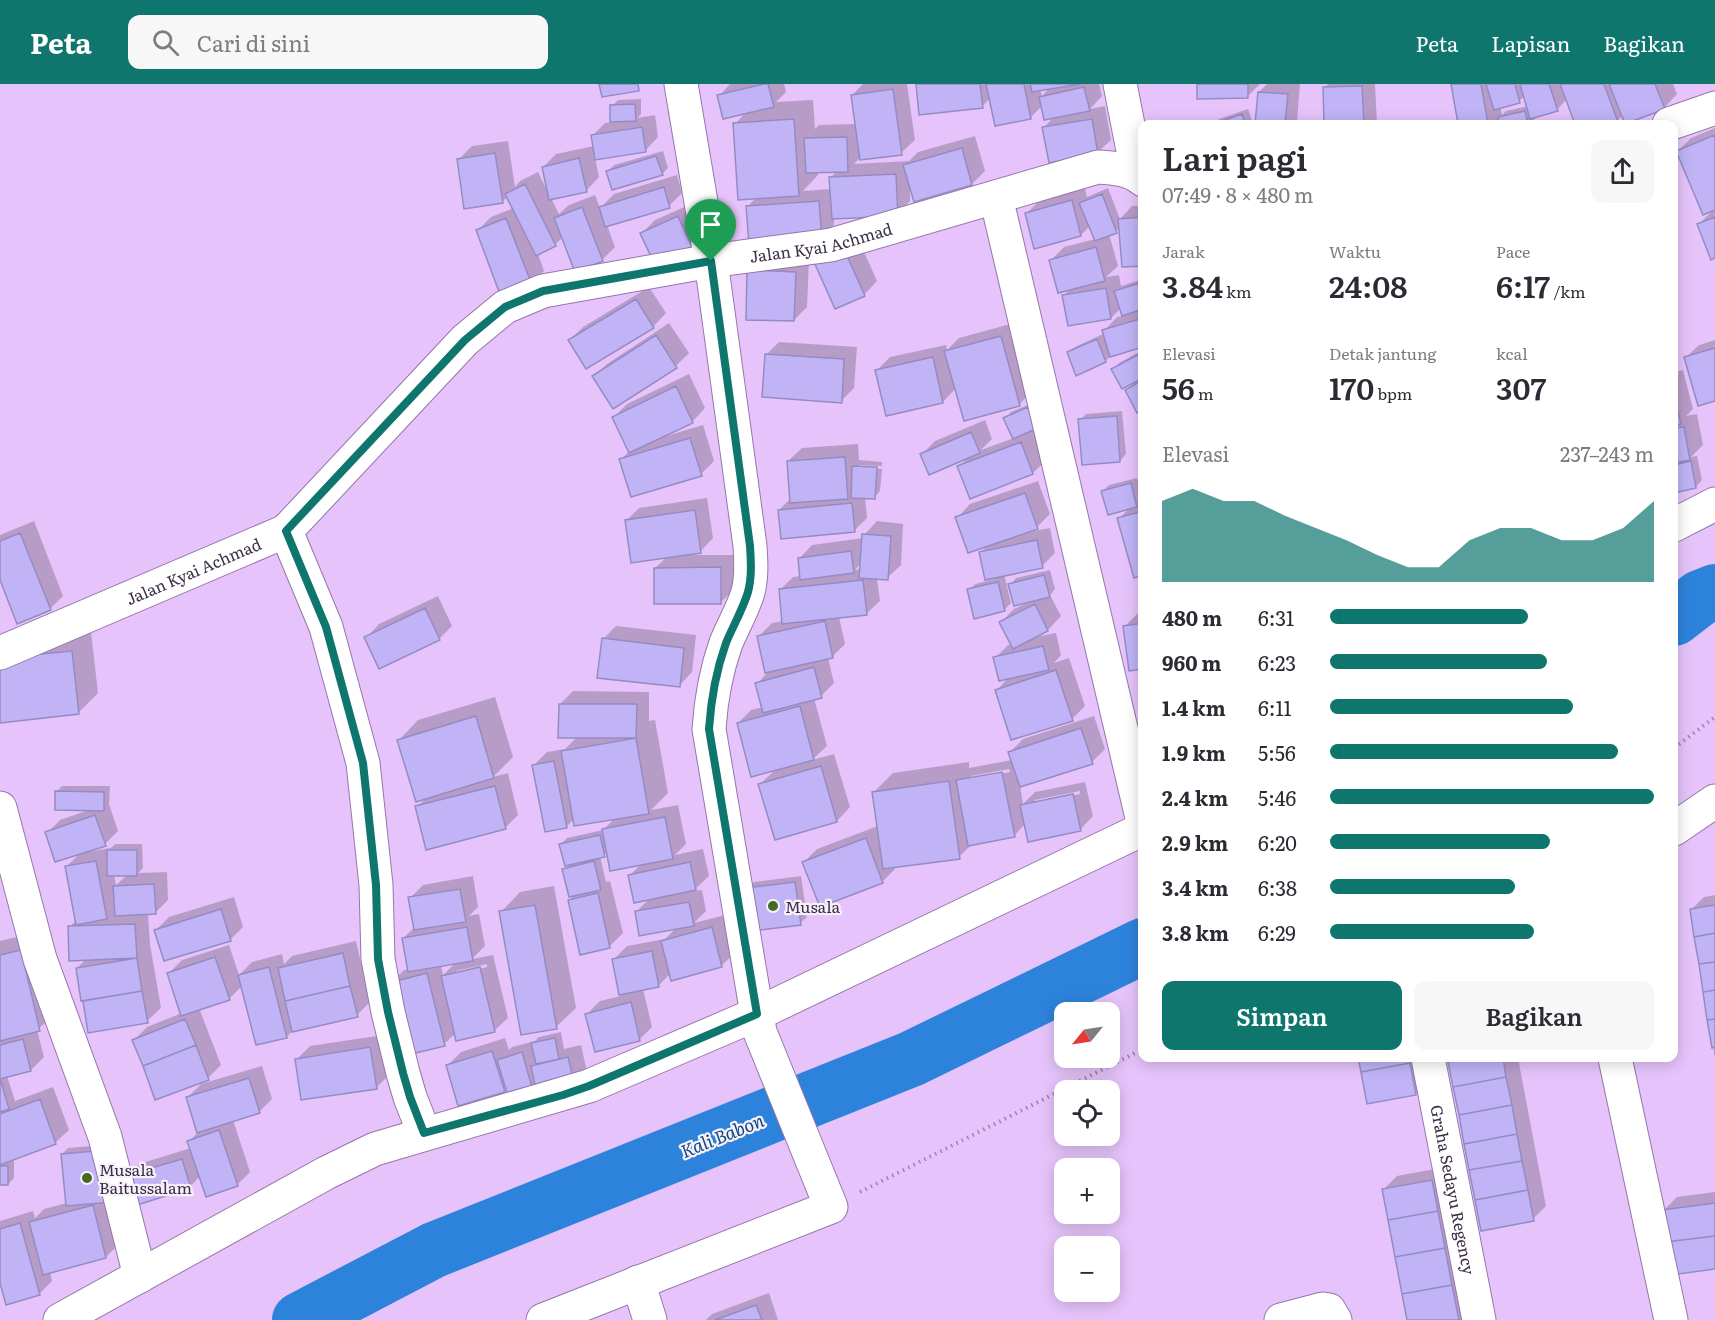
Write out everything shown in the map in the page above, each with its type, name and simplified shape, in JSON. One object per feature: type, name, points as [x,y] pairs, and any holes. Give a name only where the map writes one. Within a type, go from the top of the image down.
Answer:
[{"type":"street","points":[[543,1320],[831,1207],[758,1023],[709,729],[711,702],[718,667],[748,592],[752,573],[711,261],[681,84]]},
{"type":"street","points":[[1120,84],[1138,165]]},
{"type":"street","points":[[1678,121],[1715,108]]},
{"type":"street","name":"Jalan Kyai Achmad","points":[[0,653],[286,531],[465,340],[505,307],[543,291],[711,261],[831,245],[1098,167],[1120,169],[1138,177]]},
{"type":"street","points":[[996,197],[1138,801]]},
{"type":"street","points":[[1678,523],[1715,504]]},
{"type":"street","points":[[286,531],[326,627],[363,763],[376,885],[378,959],[403,1073],[424,1133]]},
{"type":"street","points":[[1678,826],[1715,801]]},
{"type":"street","points":[[0,808],[40,959],[105,1137],[140,1276]]},
{"type":"street","points":[[60,1320],[326,1173],[375,1149],[424,1133],[563,1095],[758,1023],[1138,832]]},
{"type":"street","name":"Graha Sedayu Regency","points":[[1429,1062],[1479,1320]]},
{"type":"street","points":[[1616,1062],[1671,1320]]},
{"type":"street","points":[[638,1282],[650,1320]]},
{"type":"street","points":[[1281,1320],[1323,1309],[1329,1310],[1335,1320]]},
{"type":"path","points":[[1678,745],[1715,717]]},
{"type":"path","points":[[831,1207],[1138,1052]]},
{"type":"building","points":[[599,84],[638,84],[639,91],[602,97]]},
{"type":"building","points":[[768,84],[774,107],[723,119],[717,95]]},
{"type":"building","points":[[916,84],[980,84],[983,108],[919,115]]},
{"type":"building","points":[[986,84],[1024,84],[1031,119],[995,126]]},
{"type":"building","points":[[1030,84],[1081,84],[1032,92]]},
{"type":"building","points":[[1197,84],[1248,84],[1248,98],[1197,99]]},
{"type":"building","points":[[1451,84],[1481,84],[1487,120],[1457,120]]},
{"type":"building","points":[[1486,84],[1515,84],[1520,103],[1494,110]]},
{"type":"building","points":[[1520,84],[1549,84],[1558,111],[1530,119]]},
{"type":"building","points":[[1560,84],[1604,84],[1617,120],[1574,120]]},
{"type":"building","points":[[1609,84],[1655,84],[1665,109],[1636,120],[1623,120]]},
{"type":"building","points":[[1362,86],[1364,120],[1324,120],[1323,87]]},
{"type":"building","points":[[1084,87],[1090,111],[1044,120],[1039,97]]},
{"type":"building","points":[[893,89],[902,155],[860,160],[851,95]]},
{"type":"building","points":[[1258,92],[1288,94],[1285,120],[1255,120]]},
{"type":"building","points":[[635,104],[636,121],[610,122],[610,105]]},
{"type":"building","points":[[1525,111],[1527,120],[1498,120],[1498,117]]},
{"type":"building","points":[[1242,114],[1244,120],[1225,120]]},
{"type":"building","points":[[794,119],[799,196],[738,200],[733,123]]},
{"type":"building","points":[[1092,119],[1098,154],[1049,163],[1042,127]]},
{"type":"building","points":[[642,127],[646,152],[595,160],[591,135]]},
{"type":"building","points":[[1715,135],[1715,210],[1703,215],[1678,156],[1678,150]]},
{"type":"building","points":[[847,137],[848,172],[806,173],[804,138]]},
{"type":"building","points":[[962,148],[972,185],[914,202],[903,165]]},
{"type":"building","points":[[495,153],[503,203],[464,209],[457,159]]},
{"type":"building","points":[[656,156],[663,175],[612,190],[606,171]]},
{"type":"building","points":[[579,158],[587,192],[549,200],[542,167]]},
{"type":"building","points":[[896,174],[898,216],[832,219],[829,177]]},
{"type":"building","points":[[525,184],[556,246],[536,256],[505,194]]},
{"type":"building","points":[[664,187],[670,208],[605,227],[599,207]]},
{"type":"building","points":[[1102,194],[1117,233],[1095,241],[1079,203]]},
{"type":"building","points":[[1072,200],[1081,236],[1034,249],[1025,213]]},
{"type":"building","points":[[819,201],[822,240],[749,244],[746,206]]},
{"type":"building","points":[[582,207],[603,261],[575,272],[554,218]]},
{"type":"building","points":[[678,216],[692,247],[654,263],[640,233]]},
{"type":"building","points":[[1138,217],[1138,266],[1122,267],[1118,219]]},
{"type":"building","points":[[1715,217],[1715,258],[1711,260],[1697,224]]},
{"type":"building","points":[[506,218],[532,285],[501,297],[476,230]]},
{"type":"building","points":[[1096,247],[1105,281],[1058,293],[1049,260]]},
{"type":"building","points":[[844,249],[865,296],[835,309],[814,262]]},
{"type":"building","points":[[747,270],[796,272],[794,321],[746,320]]},
{"type":"building","points":[[1138,284],[1138,311],[1122,316],[1114,291]]},
{"type":"building","points":[[1106,288],[1111,319],[1068,326],[1062,295]]},
{"type":"building","points":[[636,299],[654,328],[586,369],[568,340]]},
{"type":"building","points":[[1138,319],[1138,349],[1110,357],[1102,330]]},
{"type":"building","points":[[656,335],[677,368],[613,409],[592,376]]},
{"type":"building","points":[[1001,336],[1020,406],[964,421],[944,351]]},
{"type":"building","points":[[1097,339],[1106,362],[1076,376],[1067,352]]},
{"type":"building","points":[[1715,348],[1715,401],[1698,406],[1684,357]]},
{"type":"building","points":[[765,354],[844,359],[842,403],[762,397]]},
{"type":"building","points":[[1138,355],[1138,381],[1122,389],[1111,369]]},
{"type":"building","points":[[933,357],[943,403],[886,416],[875,370]]},
{"type":"building","points":[[1138,383],[1138,412],[1137,413],[1125,390]]},
{"type":"building","points":[[676,386],[693,423],[629,453],[612,417]]},
{"type":"building","points":[[1028,407],[1038,428],[1013,439],[1003,418]]},
{"type":"building","points":[[1117,416],[1120,462],[1082,465],[1078,419]]},
{"type":"building","points":[[1684,427],[1690,460],[1678,462],[1678,428]]},
{"type":"building","points":[[971,432],[980,453],[929,475],[920,454]]},
{"type":"building","points":[[690,438],[702,476],[631,497],[619,459]]},
{"type":"building","points":[[1021,442],[1033,474],[970,499],[957,466]]},
{"type":"building","points":[[845,457],[848,499],[790,503],[787,461]]},
{"type":"building","points":[[1691,461],[1696,488],[1678,492],[1678,464]]},
{"type":"building","points":[[852,466],[877,467],[875,499],[851,498]]},
{"type":"building","points":[[1131,483],[1137,507],[1108,515],[1101,491]]},
{"type":"building","points":[[1025,493],[1038,529],[968,553],[955,517]]},
{"type":"building","points":[[852,503],[855,532],[781,539],[778,510]]},
{"type":"building","points":[[695,510],[701,553],[631,563],[625,520]]},
{"type":"building","points":[[1138,512],[1138,577],[1134,578],[1117,518]]},
{"type":"building","points":[[20,533],[51,610],[17,624],[0,580],[0,541]]},
{"type":"building","points":[[862,534],[891,536],[888,580],[859,578]]},
{"type":"building","points":[[1037,540],[1043,568],[985,580],[979,552]]},
{"type":"building","points":[[851,551],[854,573],[800,580],[798,558]]},
{"type":"building","points":[[721,567],[721,604],[654,604],[654,568]]},
{"type":"building","points":[[1044,575],[1050,597],[1014,606],[1008,584]]},
{"type":"building","points":[[863,580],[867,615],[782,624],[779,589]]},
{"type":"building","points":[[998,582],[1005,611],[974,619],[967,589]]},
{"type":"building","points":[[1035,604],[1048,631],[1013,649],[999,622]]},
{"type":"building","points":[[425,608],[440,640],[379,669],[364,637]]},
{"type":"building","points":[[825,621],[833,658],[765,673],[757,636]]},
{"type":"building","points":[[1138,624],[1138,670],[1129,671],[1123,626]]},
{"type":"building","points":[[602,638],[684,648],[680,687],[597,678]]},
{"type":"building","points":[[1043,646],[1049,670],[999,681],[993,657]]},
{"type":"building","points":[[72,651],[79,714],[0,723],[0,658]]},
{"type":"building","points":[[814,667],[822,698],[763,713],[755,683]]},
{"type":"building","points":[[1056,670],[1073,721],[1011,740],[995,690]]},
{"type":"building","points":[[559,704],[637,704],[636,738],[558,738]]},
{"type":"building","points":[[800,706],[814,760],[751,777],[737,723]]},
{"type":"building","points":[[476,716],[494,778],[416,802],[397,740]]},
{"type":"building","points":[[1081,728],[1093,764],[1020,787],[1008,752]]},
{"type":"building","points":[[636,738],[649,814],[574,826],[561,751]]},
{"type":"building","points":[[554,761],[567,828],[545,832],[532,765]]},
{"type":"building","points":[[821,766],[837,822],[775,840],[758,784]]},
{"type":"building","points":[[1002,772],[1015,837],[968,846],[956,780]]},
{"type":"building","points":[[949,781],[960,859],[883,869],[872,792]]},
{"type":"building","points":[[495,786],[506,829],[426,850],[415,806]]},
{"type":"building","points":[[55,791],[104,792],[104,811],[55,810]]},
{"type":"building","points":[[1073,794],[1081,831],[1028,842],[1020,805]]},
{"type":"building","points":[[95,815],[106,846],[55,862],[45,832]]},
{"type":"building","points":[[665,817],[673,859],[610,871],[602,829]]},
{"type":"building","points":[[600,835],[605,857],[565,866],[559,844]]},
{"type":"building","points":[[866,838],[883,883],[820,907],[802,862]]},
{"type":"building","points":[[107,850],[137,850],[137,876],[107,876]]},
{"type":"building","points":[[96,861],[107,919],[76,925],[65,866]]},
{"type":"building","points":[[594,861],[601,890],[569,897],[562,869]]},
{"type":"building","points":[[690,862],[696,890],[634,903],[628,875]]},
{"type":"building","name":"Musala","points":[[795,882],[801,925],[752,931],[746,888]]},
{"type":"building","points":[[154,884],[156,914],[115,916],[113,886]]},
{"type":"building","points":[[460,889],[466,922],[414,930],[408,897]]},
{"type":"building","points":[[598,893],[610,948],[580,955],[568,900]]},
{"type":"building","points":[[689,902],[694,926],[639,936],[635,911]]},
{"type":"building","points":[[535,905],[557,1029],[521,1035],[499,911]]},
{"type":"building","points":[[1715,905],[1715,933],[1694,937],[1690,909]]},
{"type":"building","points":[[221,909],[231,941],[164,961],[154,930]]},
{"type":"building","points":[[135,924],[137,958],[69,961],[68,926]]},
{"type":"building","points":[[467,927],[473,961],[408,972],[402,938]]},
{"type":"building","points":[[712,927],[722,967],[671,981],[661,941]]},
{"type":"building","points":[[1715,933],[1715,962],[1699,964],[1694,937]]},
{"type":"building","points":[[21,950],[40,1031],[0,1041],[0,955]]},
{"type":"building","points":[[652,951],[659,987],[619,995],[612,959]]},
{"type":"building","points":[[343,953],[350,986],[285,1001],[278,968]]},
{"type":"building","points":[[215,957],[230,1000],[181,1016],[167,973]]},
{"type":"building","points":[[137,958],[142,991],[81,1001],[76,968]]},
{"type":"building","points":[[1715,962],[1715,990],[1703,992],[1699,964]]},
{"type":"building","points":[[269,967],[287,1038],[256,1045],[238,975]]},
{"type":"building","points":[[480,967],[495,1032],[456,1041],[441,976]]},
{"type":"building","points":[[427,973],[445,1046],[407,1055],[389,983]]},
{"type":"building","points":[[350,986],[358,1017],[292,1032],[285,1001]]},
{"type":"building","points":[[1715,990],[1715,1019],[1707,1020],[1703,992]]},
{"type":"building","points":[[142,991],[148,1023],[88,1033],[83,1001]]},
{"type":"building","points":[[631,1002],[640,1041],[595,1052],[585,1014]]},
{"type":"building","points":[[185,1019],[196,1045],[143,1066],[132,1040]]},
{"type":"building","points":[[1715,1019],[1715,1047],[1712,1048],[1707,1020]]},
{"type":"building","points":[[555,1038],[559,1059],[536,1064],[531,1043]]},
{"type":"building","points":[[23,1039],[31,1071],[0,1079],[0,1045]]},
{"type":"building","points":[[196,1045],[209,1080],[155,1100],[143,1066]]},
{"type":"building","points":[[370,1047],[377,1089],[301,1100],[295,1059]]},
{"type":"building","points":[[492,1051],[505,1092],[458,1106],[446,1065]]},
{"type":"building","points":[[522,1052],[534,1094],[510,1102],[497,1060]]},
{"type":"building","points":[[568,1057],[575,1086],[537,1095],[531,1066]]},
{"type":"building","points":[[1359,1062],[1410,1063],[1361,1072]]},
{"type":"building","points":[[1448,1062],[1504,1062],[1506,1077],[1453,1087]]},
{"type":"building","points":[[1410,1063],[1416,1095],[1367,1104],[1361,1072]]},
{"type":"building","points":[[1506,1077],[1512,1105],[1459,1115],[1453,1087]]},
{"type":"building","points":[[249,1078],[260,1113],[197,1133],[186,1097]]},
{"type":"building","points":[[0,1081],[9,1109],[0,1112]]},
{"type":"building","points":[[40,1099],[56,1144],[0,1165],[0,1114]]},
{"type":"building","points":[[1512,1105],[1517,1134],[1464,1144],[1459,1115]]},
{"type":"building","points":[[219,1130],[238,1186],[206,1197],[187,1141]]},
{"type":"building","points":[[1517,1134],[1522,1161],[1469,1170],[1464,1144]]},
{"type":"building","name":"Musala Baitussalam","points":[[108,1150],[112,1202],[66,1206],[61,1154]]},
{"type":"building","points":[[182,1159],[191,1188],[134,1206],[124,1176]]},
{"type":"building","points":[[1522,1161],[1528,1190],[1475,1200],[1469,1170]]},
{"type":"building","points":[[0,1166],[8,1166],[8,1185],[0,1185]]},
{"type":"building","points":[[1432,1180],[1438,1211],[1388,1220],[1382,1189]]},
{"type":"building","points":[[1528,1190],[1534,1221],[1481,1231],[1475,1200]]},
{"type":"building","points":[[1715,1203],[1715,1236],[1666,1242],[1662,1210]]},
{"type":"building","points":[[93,1205],[106,1258],[43,1275],[29,1222]]},
{"type":"building","points":[[1438,1211],[1445,1248],[1395,1257],[1388,1220]]},
{"type":"building","points":[[20,1223],[40,1295],[6,1305],[0,1283],[0,1229]]},
{"type":"building","points":[[1715,1236],[1715,1269],[1671,1275],[1666,1242]]},
{"type":"building","points":[[1445,1248],[1452,1285],[1402,1294],[1395,1257]]},
{"type":"building","points":[[1452,1285],[1459,1320],[1407,1320],[1402,1294]]},
{"type":"building","points":[[756,1305],[762,1320],[715,1320]]},
{"type":"waterway","name":"Kali Babon","points":[[1678,615],[1700,598],[1715,592]]},
{"type":"waterway","name":"Kali Babon","points":[[300,1320],[434,1250],[911,1059],[1138,948]]},
{"type":"place","name":"Musala","points":[[773,906]]},
{"type":"place","name":"Musala Baitussalam","points":[[87,1178]]},
{"type":"route","points":[[711,261],[752,573],[748,592],[718,667],[711,702],[709,729],[757,1014],[589,1086],[424,1133],[403,1073],[383,990],[378,959],[376,885],[363,763],[326,627],[286,531],[465,340],[505,307],[543,291],[711,261]]}]
